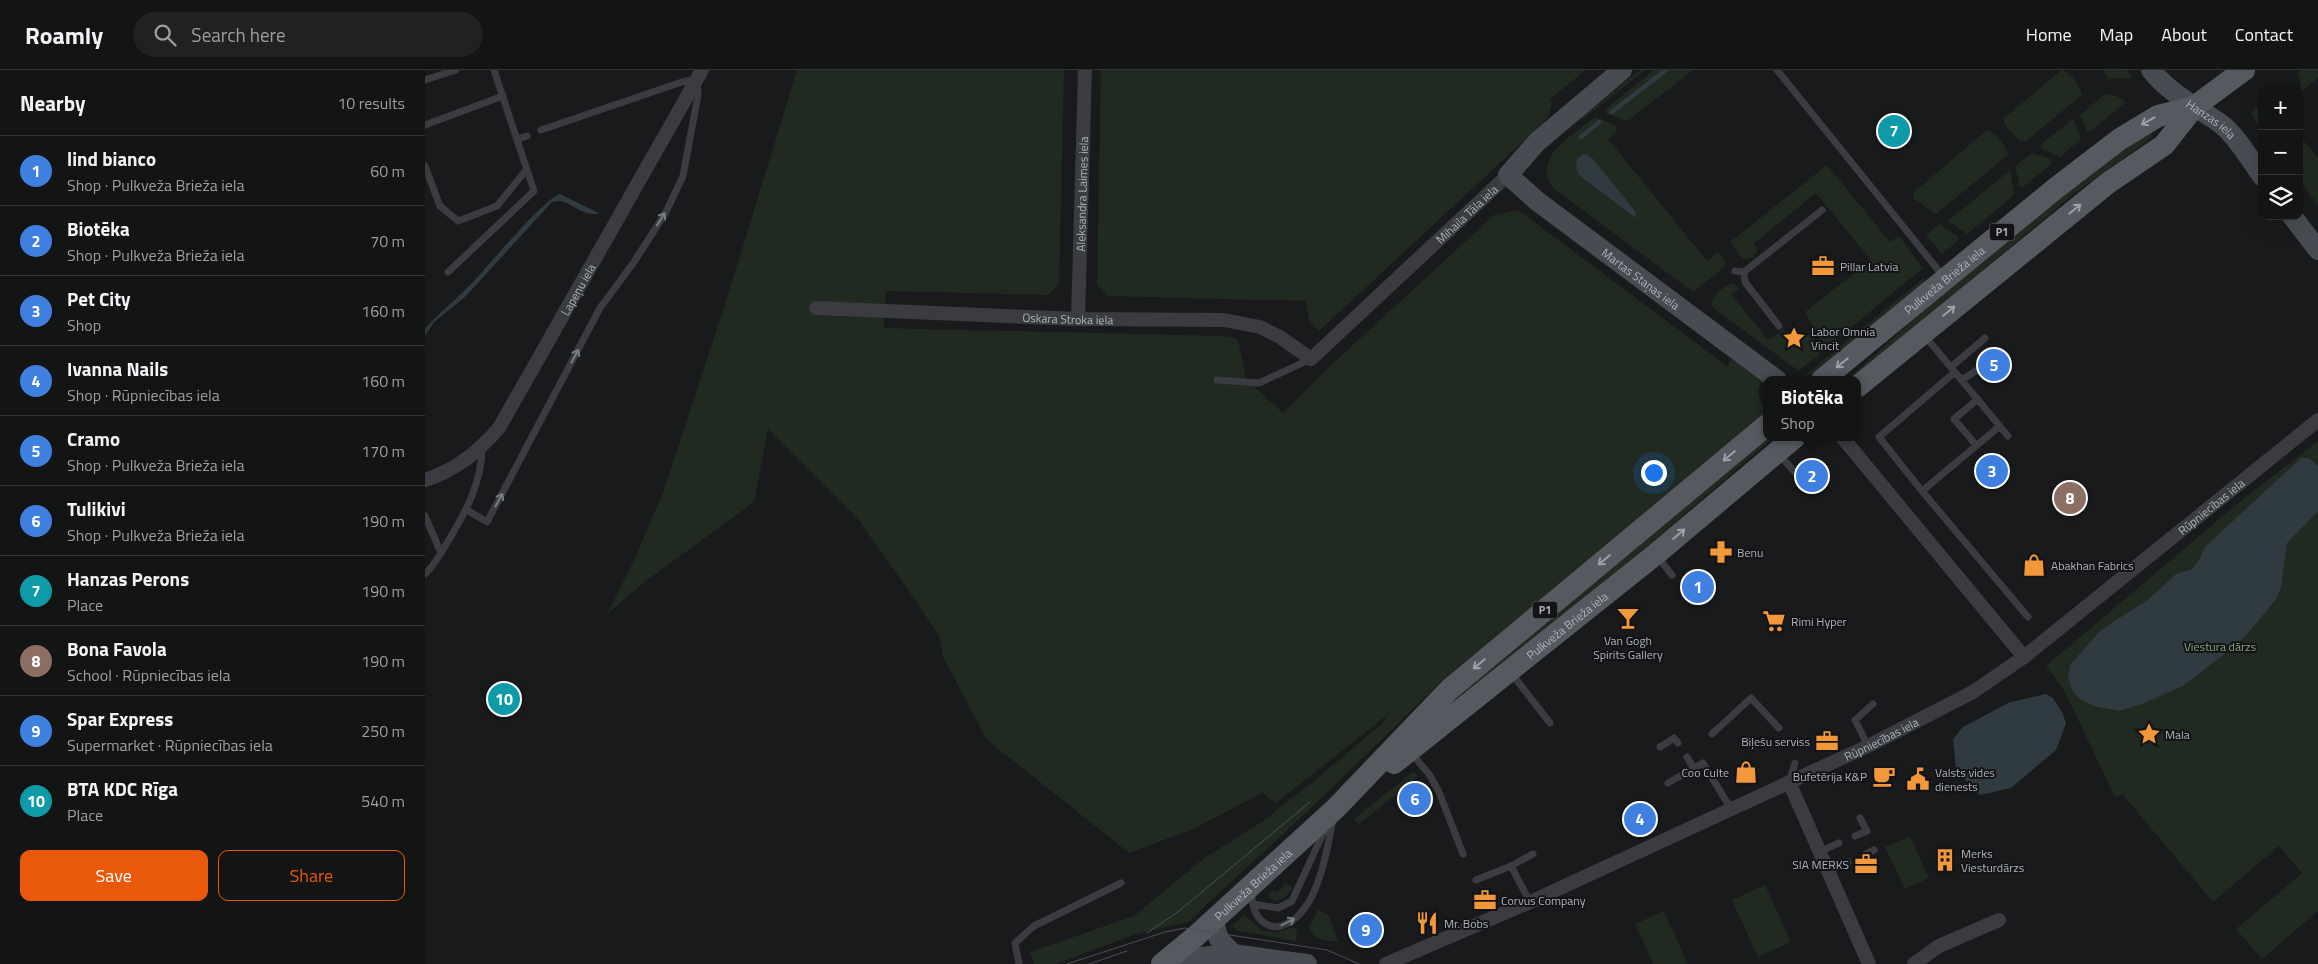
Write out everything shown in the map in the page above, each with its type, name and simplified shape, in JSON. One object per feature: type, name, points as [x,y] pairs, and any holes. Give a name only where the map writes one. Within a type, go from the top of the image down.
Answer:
[{"type":"main road","name":"Pulkveža Brieža iela","points":[[1861,384],[2107,183],[2164,145],[2194,107],[2244,70]]},
{"type":"main road","name":"Pulkveža Brieža iela","points":[[1827,376],[2056,188],[2120,139],[2158,116],[2194,107]]},
{"type":"main road","name":"Pulkveža Brieža iela","points":[[1165,962],[1213,920],[1254,894],[1450,689],[1763,428]]},
{"type":"main road","name":"Pulkveža Brieža iela","points":[[1336,808],[1510,672],[1656,554],[1790,441]]},
{"type":"main road","points":[[1450,689],[1446,699],[1448,707],[1455,710],[1464,709]]},
{"type":"street","name":"Aleksandra Laimes iela","points":[[1078,319],[1085,70]]},
{"type":"street","name":"Mihaila Tāla iela","points":[[1311,360],[1508,176],[1537,142],[1622,70]]},
{"type":"street","name":"Hanzas iela","points":[[2151,70],[2194,107],[2223,125],[2261,175]]},
{"type":"street","name":"Lapeņu iela","points":[[425,480],[438,476],[463,462],[483,447],[510,412],[699,74]]},
{"type":"street","name":"Martas Staņas iela","points":[[1508,176],[1537,202],[1772,376]]},
{"type":"street","points":[[2295,220],[2313,241]]},
{"type":"street","name":"Oskara Stroka iela","points":[[815,308],[1078,319],[1224,320],[1260,327],[1280,337],[1311,360]]},
{"type":"street","name":"Rūpniecības iela","points":[[1386,964],[1530,902],[1868,746],[1973,692],[2024,658],[2318,420]]},
{"type":"street","points":[[1844,441],[2024,658]]},
{"type":"street","points":[[1789,782],[1869,964]]},
{"type":"street","points":[[1213,920],[1219,940],[1233,954]]},
{"type":"street","points":[[1914,964],[1939,946],[1999,920]]},
{"type":"street","points":[[1165,962],[1233,954],[1307,964]]},
{"type":"lane","points":[[425,80],[456,70]]},
{"type":"lane","points":[[448,272],[534,191],[518,139],[493,70]]},
{"type":"lane","points":[[1777,70],[1945,279]]},
{"type":"lane","points":[[467,510],[487,522],[600,308],[634,262],[666,212],[683,176],[698,95],[699,74],[682,82],[541,130]]},
{"type":"lane","points":[[425,125],[503,96]]},
{"type":"lane","points":[[518,139],[527,136]]},
{"type":"lane","points":[[425,166],[440,206],[458,221],[497,206],[527,170]]},
{"type":"lane","points":[[1735,271],[1744,272],[1822,210]]},
{"type":"lane","points":[[1744,272],[1745,282],[1779,326]]},
{"type":"lane","points":[[1923,333],[2008,436]]},
{"type":"lane","points":[[1985,338],[1879,437],[2028,617]]},
{"type":"lane","points":[[1217,380],[1259,383],[1311,360]]},
{"type":"lane","points":[[1962,380],[1977,370],[2002,363]]},
{"type":"lane","points":[[1976,445],[1954,419],[1978,399]]},
{"type":"lane","points":[[1922,491],[2000,426]]},
{"type":"lane","points":[[425,574],[434,566],[467,510],[482,468],[483,447]]},
{"type":"lane","points":[[1778,452],[1797,475]]},
{"type":"lane","points":[[425,516],[441,553]]},
{"type":"lane","points":[[1656,554],[1672,576]]},
{"type":"lane","points":[[1510,672],[1550,722]]},
{"type":"lane","points":[[1712,734],[1751,698],[1779,728]]},
{"type":"lane","points":[[1868,746],[1855,720],[1873,704]]},
{"type":"lane","points":[[1660,747],[1675,738],[1678,743]]},
{"type":"lane","points":[[1409,751],[1429,774],[1439,792],[1463,854]]},
{"type":"lane","points":[[1687,757],[1694,769]]},
{"type":"lane","points":[[1668,783],[1703,763],[1731,809]]},
{"type":"lane","points":[[1789,782],[1795,763]]},
{"type":"lane","points":[[1254,894],[1257,917],[1265,924],[1275,927],[1289,924],[1303,913],[1312,896],[1324,860],[1336,808]]},
{"type":"lane","points":[[1254,894],[1279,908],[1292,901],[1336,808]]},
{"type":"lane","points":[[1855,836],[1867,831],[1860,818]]},
{"type":"lane","points":[[1819,852],[1839,843]]},
{"type":"lane","points":[[1864,855],[1874,850]]},
{"type":"lane","points":[[1476,880],[1511,866],[1533,854]]},
{"type":"lane","points":[[1828,872],[1848,862]]},
{"type":"lane","points":[[1511,866],[1530,902]]},
{"type":"lane","points":[[1019,964],[1015,943],[1034,926],[1121,883]]},
{"type":"green space","points":[[797,70],[1064,70],[1059,284],[1048,295],[886,291],[884,328],[1222,336],[1238,339],[1246,379],[1283,413],[1327,369],[1494,215],[1518,210],[1727,366],[1732,359],[1762,381],[1758,394],[1763,405],[1763,416],[1444,679],[1312,807],[1188,922],[1136,934],[1056,964],[1034,964],[1030,952],[1134,916],[1203,859],[1271,816],[1278,808],[1313,782],[1380,725],[1391,712],[1276,803],[1262,793],[1193,829],[1129,853],[987,740],[943,657],[940,638],[916,601],[857,518],[768,429],[754,502],[646,581],[607,614],[633,562],[664,490],[728,295]]},
{"type":"green space","points":[[1101,70],[1586,70],[1550,99],[1552,103],[1549,115],[1543,123],[1319,331],[1309,320],[1306,301],[1107,296],[1097,285]]},
{"type":"green space","points":[[1640,70],[1645,70],[1582,120],[1581,118]]},
{"type":"green space","points":[[1654,70],[1693,70],[1629,120],[1626,121],[1606,113],[1606,109]]},
{"type":"green space","points":[[2062,70],[2075,80],[2082,95],[2026,141],[2019,141],[2004,124],[2004,118]]},
{"type":"green space","points":[[2102,70],[2127,70],[2133,78],[2109,79]]},
{"type":"green space","points":[[2301,70],[2318,70],[2318,78],[2303,90],[2298,73]]},
{"type":"green space","points":[[2105,94],[2124,100],[2124,104],[2087,132],[2080,115]]},
{"type":"green space","points":[[2258,106],[2258,125],[2251,113]]},
{"type":"green space","points":[[1595,117],[1615,125],[1617,131],[1608,139],[1707,261],[1718,252],[1726,262],[1724,267],[1696,290],[1692,291],[1553,188],[1547,177],[1547,166],[1551,156],[1567,139]]},
{"type":"green space","points":[[2073,119],[2081,139],[2060,157],[2042,149],[2040,145]]},
{"type":"green space","points":[[1987,130],[1994,133],[2000,140],[2006,148],[2008,155],[1936,214],[1913,198],[1914,192]]},
{"type":"green space","points":[[2150,131],[2153,137],[2076,192],[1857,376],[1851,376],[1937,298],[2102,161]]},
{"type":"green space","points":[[2303,140],[2318,158],[2318,205],[2303,185]]},
{"type":"green space","points":[[2032,153],[2050,159],[2051,164],[2022,188],[2019,184],[2015,166]]},
{"type":"green space","points":[[1827,165],[1890,242],[1899,236],[1923,268],[1826,348],[1805,312],[1871,260],[1816,193],[1753,244],[1758,250],[1752,258],[1743,259],[1730,242]]},
{"type":"green space","points":[[2010,170],[2014,195],[1967,234],[1948,221]]},
{"type":"green space","points":[[1939,224],[1959,237],[1958,241],[1943,253],[1926,235]]},
{"type":"green space","points":[[1925,277],[1923,283],[1816,372],[1804,376]]},
{"type":"green space","points":[[1734,283],[1739,289],[1731,294],[1768,340],[1783,329],[1798,350],[1803,346],[1799,338],[1808,332],[1820,354],[1799,370],[1796,369],[1711,306],[1719,291]]},
{"type":"green space","points":[[1763,440],[1769,441],[1633,559],[1467,695],[1465,691]]},
{"type":"green space","name":"Viestura dārzs","points":[[2318,441],[2318,911],[2262,959],[2236,929],[2302,873],[2279,846],[2213,902],[2123,795],[2115,797],[2065,692],[2046,666],[2237,504]]},
{"type":"green space","points":[[1414,771],[1418,777],[1359,824],[1354,819]]},
{"type":"green space","points":[[1910,836],[1929,878],[1905,889],[1885,847]]},
{"type":"green space","points":[[1286,883],[1293,888],[1284,898],[1277,901],[1269,898],[1268,894],[1273,890],[1276,892]]},
{"type":"green space","points":[[1765,885],[1791,942],[1758,957],[1732,900]]},
{"type":"green space","points":[[1318,910],[1328,914],[1338,941],[1320,939],[1313,935],[1309,927]]},
{"type":"green space","points":[[1664,911],[1688,964],[1653,964],[1635,924]]},
{"type":"green space","points":[[1244,915],[1263,931],[1276,932],[1295,927],[1297,933],[1296,941],[1239,931],[1232,926]]},
{"type":"shaded area","points":[[1583,154],[1593,159],[1635,211],[1636,218],[1579,175],[1576,168],[1577,159]]},
{"type":"shaded area","points":[[560,194],[599,213],[587,213],[561,201],[552,202],[465,297],[434,322],[425,336],[425,329],[430,323],[469,286],[541,209]]},
{"type":"shaded area","points":[[2301,458],[2309,458],[2318,466],[2318,511],[2287,543],[2281,587],[2277,598],[2248,633],[2231,649],[2184,685],[2145,703],[2119,711],[2093,706],[2080,699],[2073,692],[2068,678],[2070,665],[2101,630],[2149,599],[2176,574],[2193,569],[2205,547]]},
{"type":"shaded area","points":[[2046,694],[2053,698],[2062,712],[2066,723],[2056,750],[2011,788],[1980,795],[1956,770],[1953,739],[1963,727],[2008,703]]},
{"type":"waterway","points":[[1612,112],[1666,70]]},
{"type":"waterway","points":[[1581,137],[1599,122]]},
{"type":"tram line","points":[[1147,933],[1179,911],[1310,802]]},
{"type":"tram line","points":[[1067,964],[1165,932],[1185,928],[1327,950],[1359,964]]},
{"type":"tram line","points":[[1089,964],[1127,951]]},
{"type":"place","name":"Hanzas Perons","points":[[1894,131]]},
{"type":"place","name":"Pillar Latvia","points":[[1823,266]]},
{"type":"place","name":"Labor Omnia Vincit","points":[[1794,338]]},
{"type":"place","name":"Cramo","points":[[1994,365]]},
{"type":"place","name":"Pet City","points":[[1992,471]]},
{"type":"place","name":"Biotēka","points":[[1812,476]]},
{"type":"place","name":"Bona Favola","points":[[2070,498]]},
{"type":"place","name":"Benu","points":[[1721,552]]},
{"type":"place","name":"Abakhan Fabrics","points":[[2034,565]]},
{"type":"place","name":"lind bianco","points":[[1698,587]]},
{"type":"place","name":"Van Gogh Spirits Gallery","points":[[1628,618]]},
{"type":"place","name":"Rimi Hyper","points":[[1774,621]]},
{"type":"place","name":"BTA KDC Rīga","points":[[504,699]]},
{"type":"place","name":"Mala","points":[[2149,734]]},
{"type":"place","name":"Biļešu serviss","points":[[1827,741]]},
{"type":"place","name":"Coo Culte","points":[[1746,772]]},
{"type":"place","name":"Bufetērija K&P","points":[[1884,776]]},
{"type":"place","name":"Valsts vides dienests","points":[[1918,779]]},
{"type":"place","name":"Tulikivi","points":[[1415,799]]},
{"type":"place","name":"Ivanna Nails","points":[[1640,819]]},
{"type":"place","name":"Merks Viesturdārzs","points":[[1945,860]]},
{"type":"place","name":"SIA MERKS","points":[[1866,864]]},
{"type":"place","name":"Corvus Company","points":[[1485,900]]},
{"type":"place","name":"Mr. Bobs","points":[[1427,923]]},
{"type":"place","name":"Spar Express","points":[[1366,930]]}]
